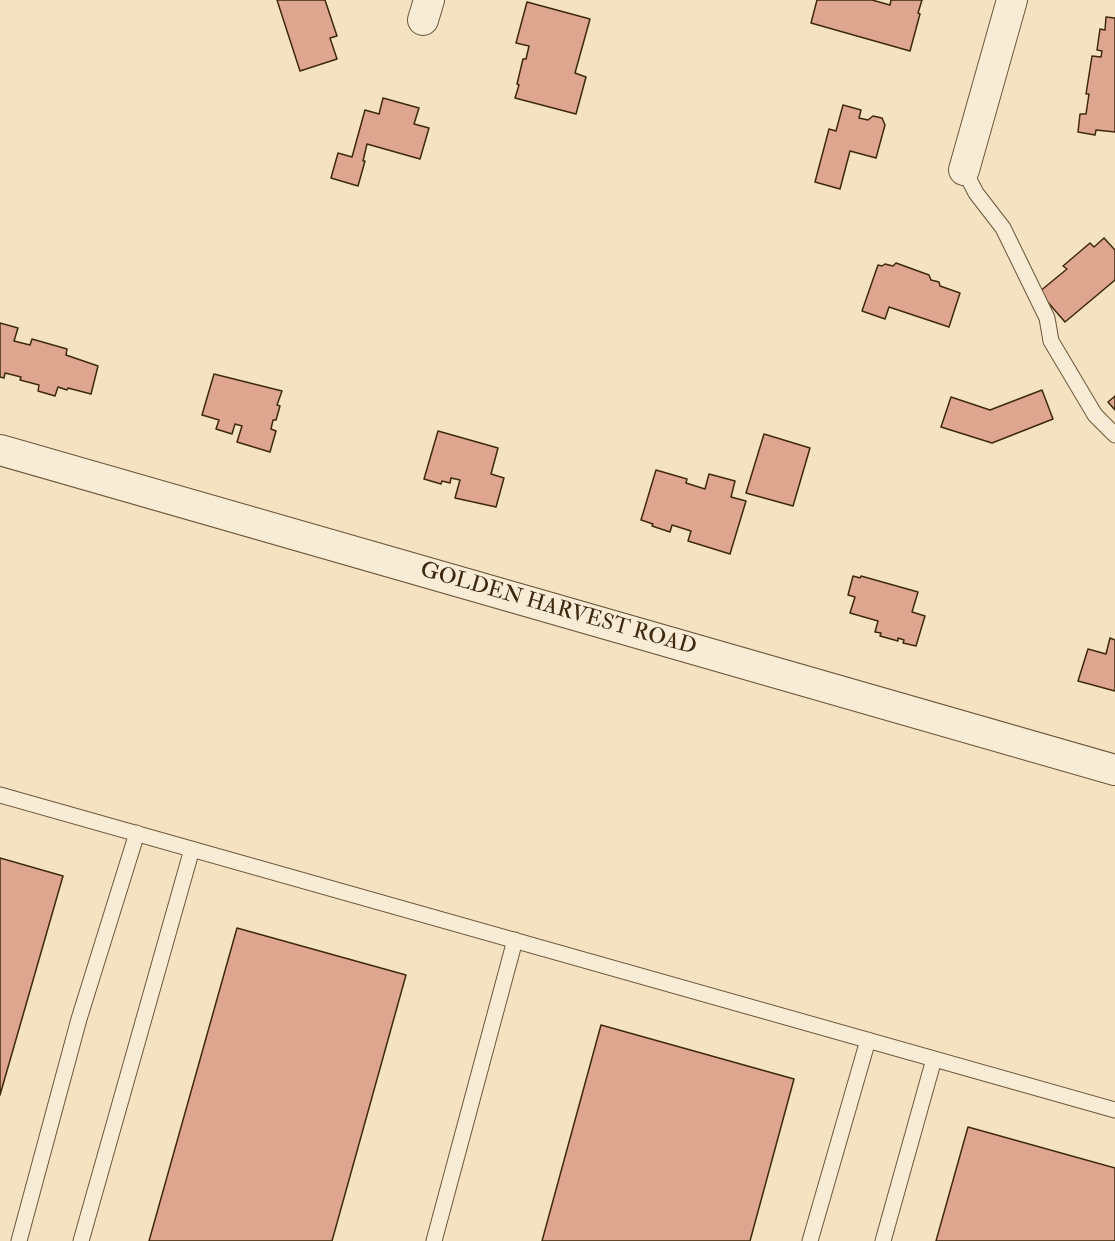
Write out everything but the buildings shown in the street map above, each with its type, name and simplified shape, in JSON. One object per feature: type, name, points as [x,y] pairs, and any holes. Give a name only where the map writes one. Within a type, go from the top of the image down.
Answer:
[{"type":"street","points":[[964,170],[1012,0]]},
{"type":"street","name":"GOLDEN HARVEST ROAD","points":[[0,450],[1115,770]]},
{"type":"lane","points":[[964,170],[976,193],[1003,228],[1047,318],[1051,341],[1095,415],[1115,435]]},
{"type":"lane","points":[[0,795],[1115,1110]]},
{"type":"lane","points":[[19,1241],[79,1019],[136,833]]},
{"type":"lane","points":[[81,1241],[192,849]]},
{"type":"lane","points":[[434,1241],[515,940]]},
{"type":"lane","points":[[810,1241],[868,1040]]},
{"type":"lane","points":[[883,1241],[934,1059]]}]
